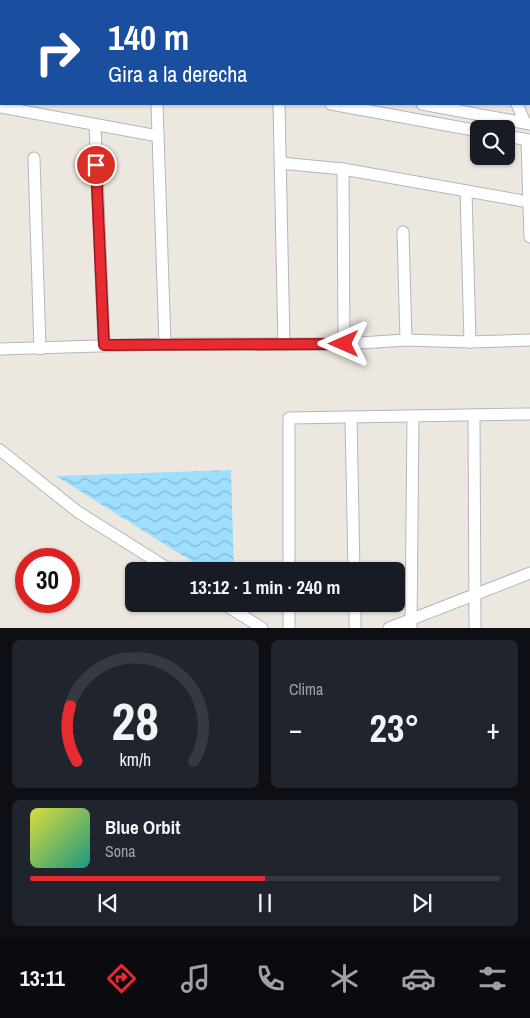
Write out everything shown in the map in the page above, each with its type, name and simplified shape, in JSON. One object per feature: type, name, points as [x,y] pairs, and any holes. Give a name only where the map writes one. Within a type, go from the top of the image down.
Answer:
[{"type":"street","points":[[157,105],[165,344]]},
{"type":"street","points":[[279,105],[284,345]]},
{"type":"street","points":[[336,105],[470,129]]},
{"type":"street","points":[[427,105],[527,124]]},
{"type":"street","points":[[518,105],[527,124]]},
{"type":"street","points":[[0,107],[158,136]]},
{"type":"street","points":[[95,125],[104,345]]},
{"type":"street","points":[[515,138],[529,140],[530,237]]},
{"type":"street","points":[[34,158],[40,349]]},
{"type":"street","points":[[280,163],[343,169],[529,202]]},
{"type":"street","points":[[343,169],[344,344]]},
{"type":"street","points":[[466,191],[470,342]]},
{"type":"street","points":[[402,232],[406,340]]},
{"type":"street","points":[[0,349],[40,349],[104,345],[284,345],[406,340],[470,342],[530,340]]},
{"type":"street","points":[[289,562],[289,418],[530,414]]},
{"type":"street","points":[[474,415],[475,628]]},
{"type":"street","points":[[411,624],[413,416]]},
{"type":"street","points":[[351,417],[354,562]]},
{"type":"street","points":[[0,450],[78,512],[158,562]]},
{"type":"street","points":[[389,628],[411,624],[475,594],[530,573]]},
{"type":"street","points":[[237,612],[262,628]]},
{"type":"street","points":[[288,628],[289,612]]},
{"type":"street","points":[[355,612],[355,628]]},
{"type":"water","points":[[231,470],[234,562],[193,562],[56,476]]},
{"type":"route","points":[[96,165],[104,345],[344,344]]}]
